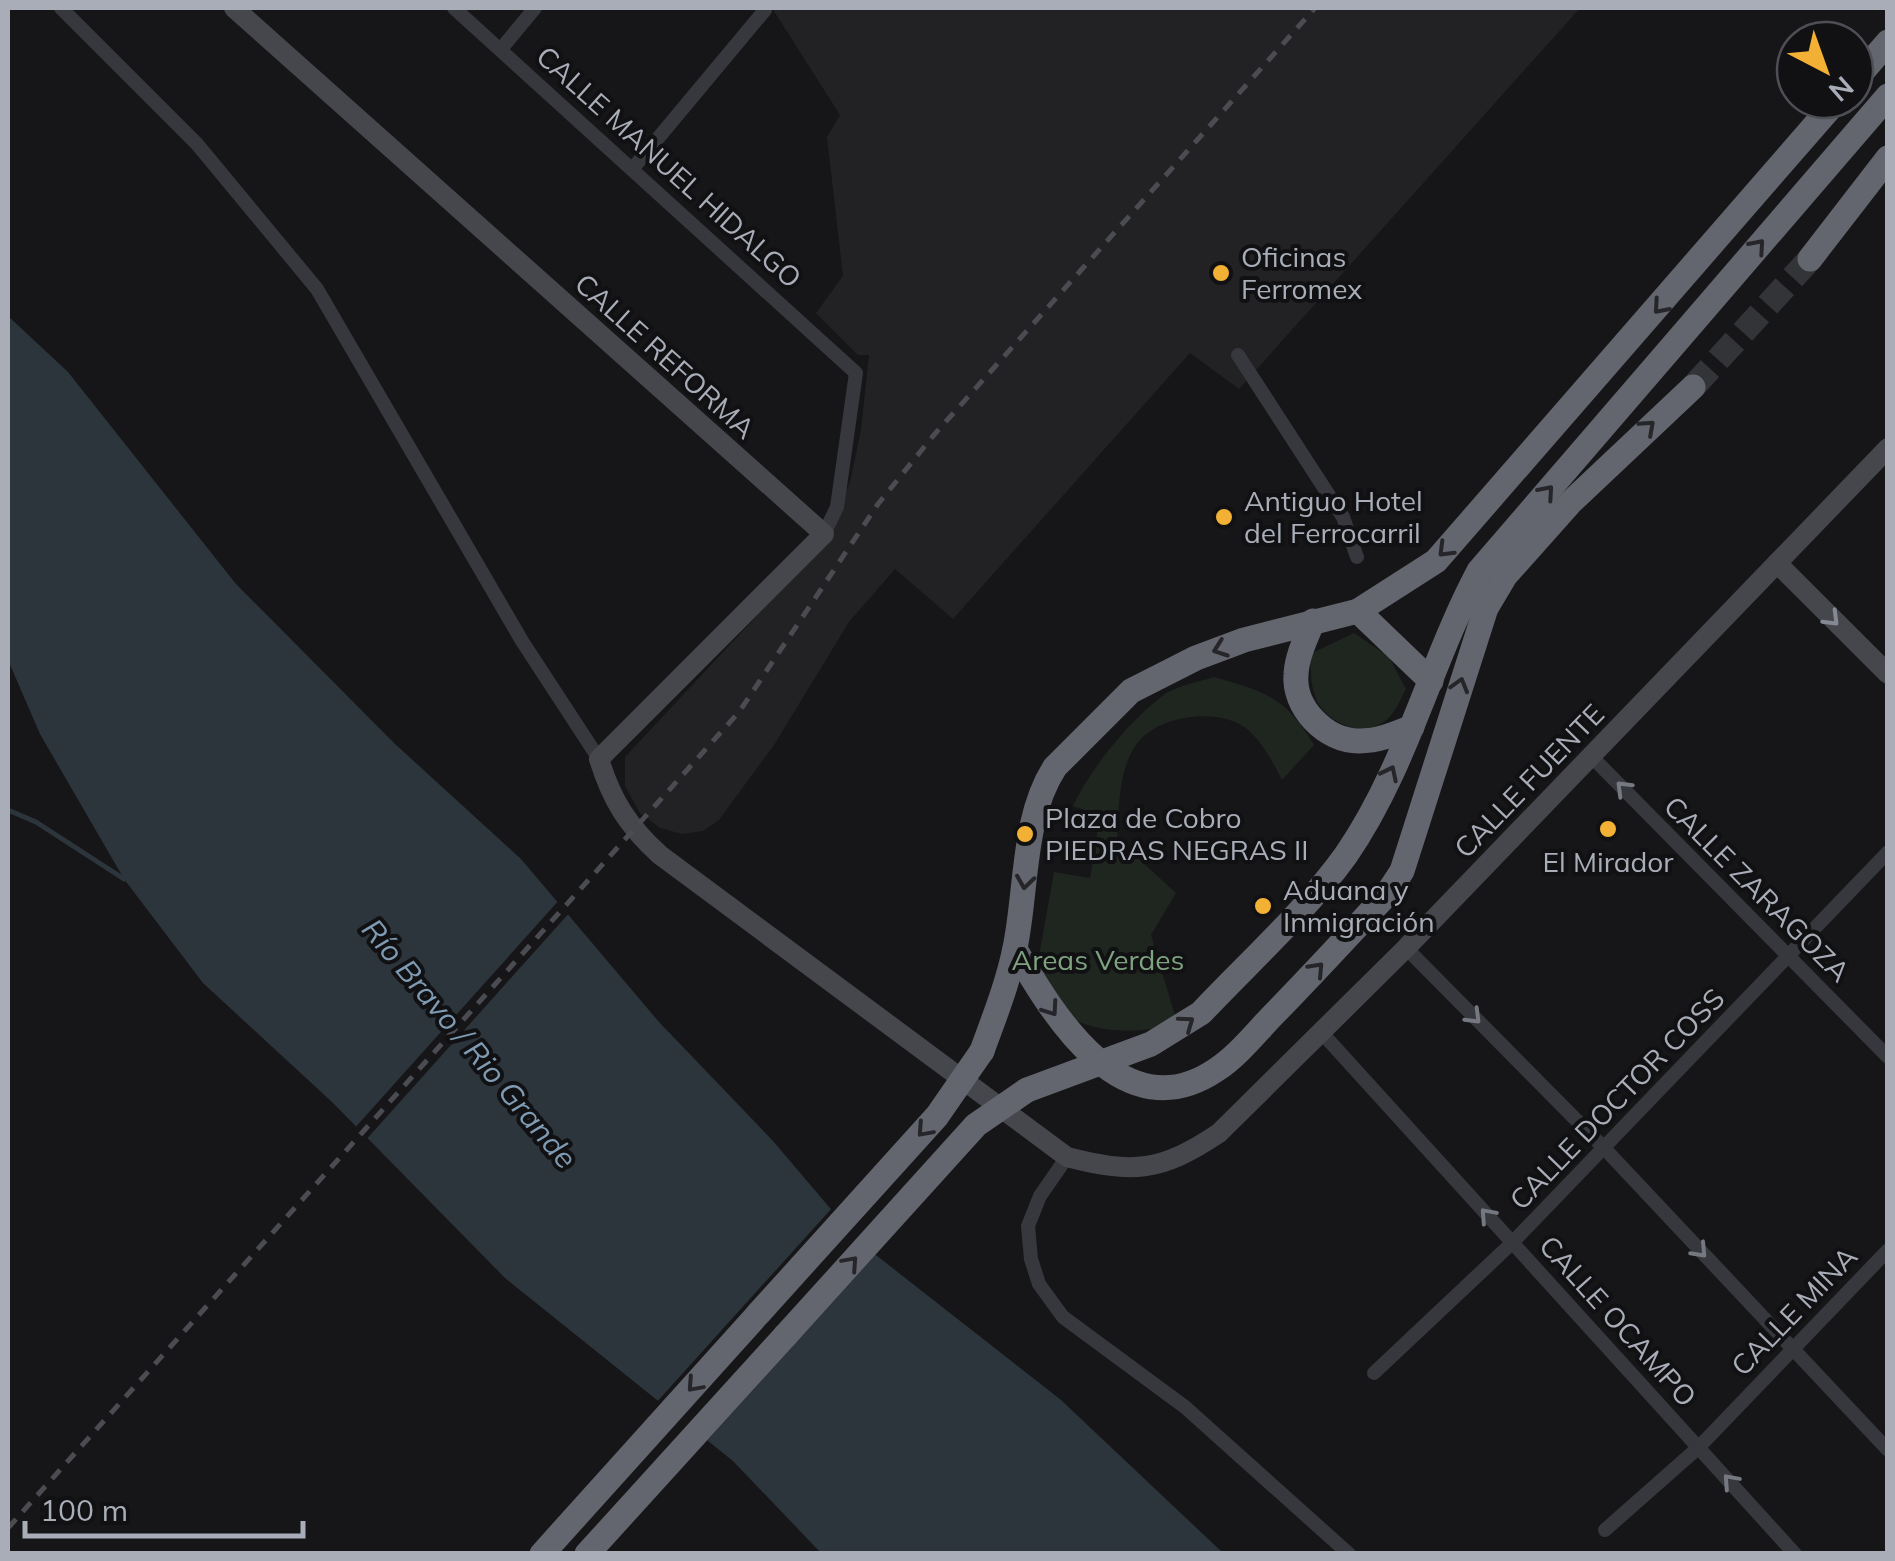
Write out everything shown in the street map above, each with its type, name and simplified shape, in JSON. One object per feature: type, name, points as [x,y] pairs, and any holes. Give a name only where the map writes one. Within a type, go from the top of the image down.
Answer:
[{"type":"highway","points":[[588,1554],[976,1125],[1027,1090],[1174,1033],[1215,998],[1345,856],[1412,728],[1458,610],[1479,571],[1888,96]]},
{"type":"highway","points":[[542,1554],[937,1116],[982,1052],[1015,949],[1047,779],[1067,754],[1131,692],[1196,658],[1358,610],[1436,561],[1821,120]]},
{"type":"highway","points":[[1810,259],[1888,158]]},
{"type":"highway","points":[[1015,949],[1046,1002],[1098,1061],[1136,1085],[1184,1085],[1216,1070],[1388,894],[1412,843],[1486,608],[1505,576],[1570,502],[1693,387]]},
{"type":"highway","points":[[1358,610],[1431,682]]},
{"type":"highway","points":[[1313,621],[1296,673],[1297,696],[1307,712],[1328,732],[1355,741],[1412,728]]},
{"type":"street","points":[[61,8],[197,144],[317,289],[522,641],[599,759],[610,794],[633,831],[765,935],[1067,1157],[1040,1196],[1028,1226],[1039,1284],[1063,1317],[1185,1408],[1349,1554]]},
{"type":"street","name":"CALLE REFORMA","points":[[234,8],[824,534]]},
{"type":"street","name":"CALLE MANUEL HIDALGO","points":[[454,8],[850,366],[858,379],[837,508],[824,534]]},
{"type":"street","points":[[501,49],[534,8]]},
{"type":"street","points":[[634,167],[765,10]]},
{"type":"street","points":[[1238,355],[1343,517],[1357,557]]},
{"type":"street","name":"CALLE FUENTE","points":[[1067,1157],[1114,1169],[1148,1168],[1182,1158],[1218,1134],[1406,948],[1888,448]]},
{"type":"street","points":[[599,759],[824,534]]},
{"type":"street","points":[[1777,563],[1888,674]]},
{"type":"street","name":"CALLE ZARAGOZA","points":[[1591,756],[1888,1057]]},
{"type":"street","name":"CALLE DOCTOR COSS","points":[[1374,1372],[1605,1148],[1888,852]]},
{"type":"street","points":[[1406,948],[1605,1148],[1888,1450]]},
{"type":"street","name":"CALLE OCAMPO","points":[[1322,1033],[1795,1554]]},
{"type":"street","name":"CALLE MINA","points":[[1606,1530],[1700,1447],[1888,1250]]},
{"type":"shaded area","points":[[772,8],[1580,8],[1239,389],[1190,353],[953,619],[895,569],[849,622],[774,745],[719,820],[703,831],[682,834],[660,828],[640,813],[625,786],[625,757],[824,544],[850,482],[861,430],[869,355],[858,355],[816,313],[843,276],[827,137],[840,115]]},
{"type":"green space","points":[[1354,633],[1389,657],[1406,689],[1388,719],[1366,728],[1346,726],[1329,716],[1317,701],[1312,684],[1310,654]]},
{"type":"green space","name":"Areas Verdes","points":[[1214,677],[1261,692],[1284,706],[1314,745],[1282,780],[1253,734],[1222,718],[1176,720],[1161,725],[1139,741],[1123,775],[1117,839],[1176,893],[1151,935],[1176,1019],[1142,1030],[1112,1030],[1086,1024],[1045,995],[1039,956],[1054,872],[1090,878],[1100,815],[1073,806],[1101,761],[1149,707],[1173,690]]},
{"type":"water","name":"Río Bravo / Rio Grande","points":[[8,316],[68,372],[236,584],[394,743],[521,859],[659,1022],[773,1141],[858,1241],[1061,1400],[1223,1553],[821,1553],[733,1461],[505,1278],[332,1102],[203,983],[124,879],[40,734],[8,660]]},
{"type":"pier","points":[[561,898],[571,911],[364,1142],[353,1130]]},
{"type":"pier","points":[[833,1207],[877,1252],[704,1444],[655,1404]]},
{"type":"waterway","points":[[8,810],[36,822],[124,879]]},
{"type":"tunnel","points":[[1693,387],[1810,259]]},
{"type":"railway","points":[[8,1528],[739,712],[878,504],[933,436],[1315,8]]},
{"type":"place","name":"Oficinas Ferromex","points":[[1221,273]]},
{"type":"place","name":"Antiguo Hotel del Ferrocarril","points":[[1224,517]]},
{"type":"place","name":"El Mirador","points":[[1608,829]]},
{"type":"place","name":"Plaza de Cobro PIEDRAS NEGRAS II","points":[[1025,834]]},
{"type":"place","name":"Aduana y Inmigración","points":[[1263,906]]}]
